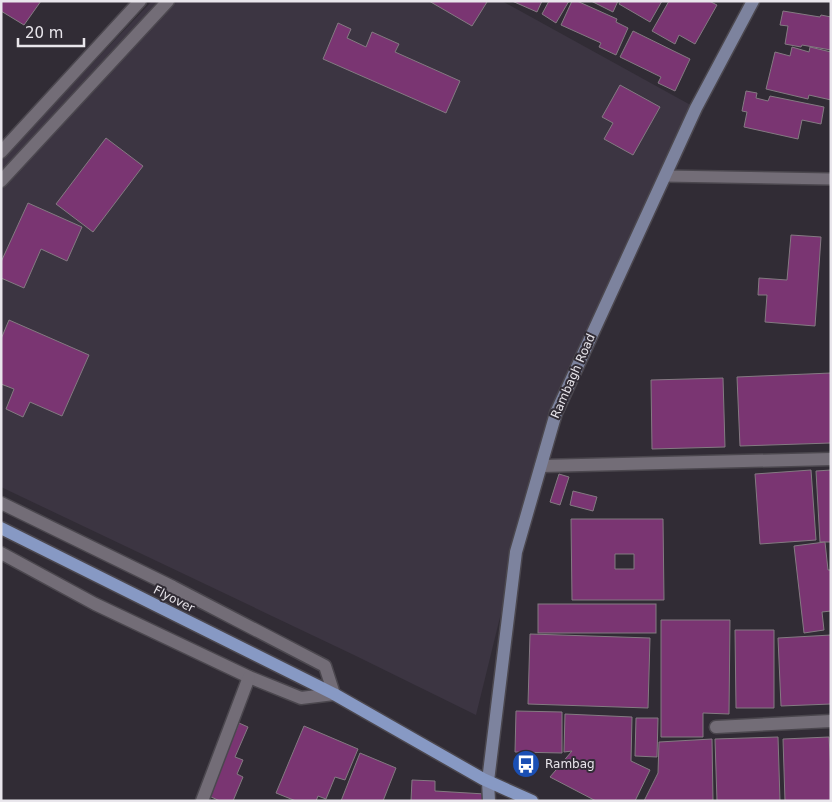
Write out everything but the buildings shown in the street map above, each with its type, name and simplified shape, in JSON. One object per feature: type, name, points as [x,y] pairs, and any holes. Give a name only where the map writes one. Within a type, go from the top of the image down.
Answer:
[{"type":"main road","name":"Flyover","points":[[1,528],[334,694],[488,781],[532,801]]},
{"type":"street","points":[[1,152],[140,1]]},
{"type":"street","points":[[1,182],[168,1]]},
{"type":"street","name":"Rambagh Road","points":[[489,801],[488,781],[516,552],[556,413],[696,108],[752,1]]},
{"type":"street","points":[[541,466],[831,459]]},
{"type":"street","points":[[1,503],[173,587],[325,666],[334,694],[301,698],[249,677],[95,604],[1,552]]},
{"type":"street","points":[[202,801],[249,677]]},
{"type":"street","points":[[716,727],[831,721]]},
{"type":"lane","points":[[665,176],[831,179]]},
{"type":"shaded area","points":[[152,1],[502,1],[696,108],[556,413],[516,552],[476,715],[1,487],[1,160]]},
{"type":"place","name":"Rambag","points":[[526,764]]}]
